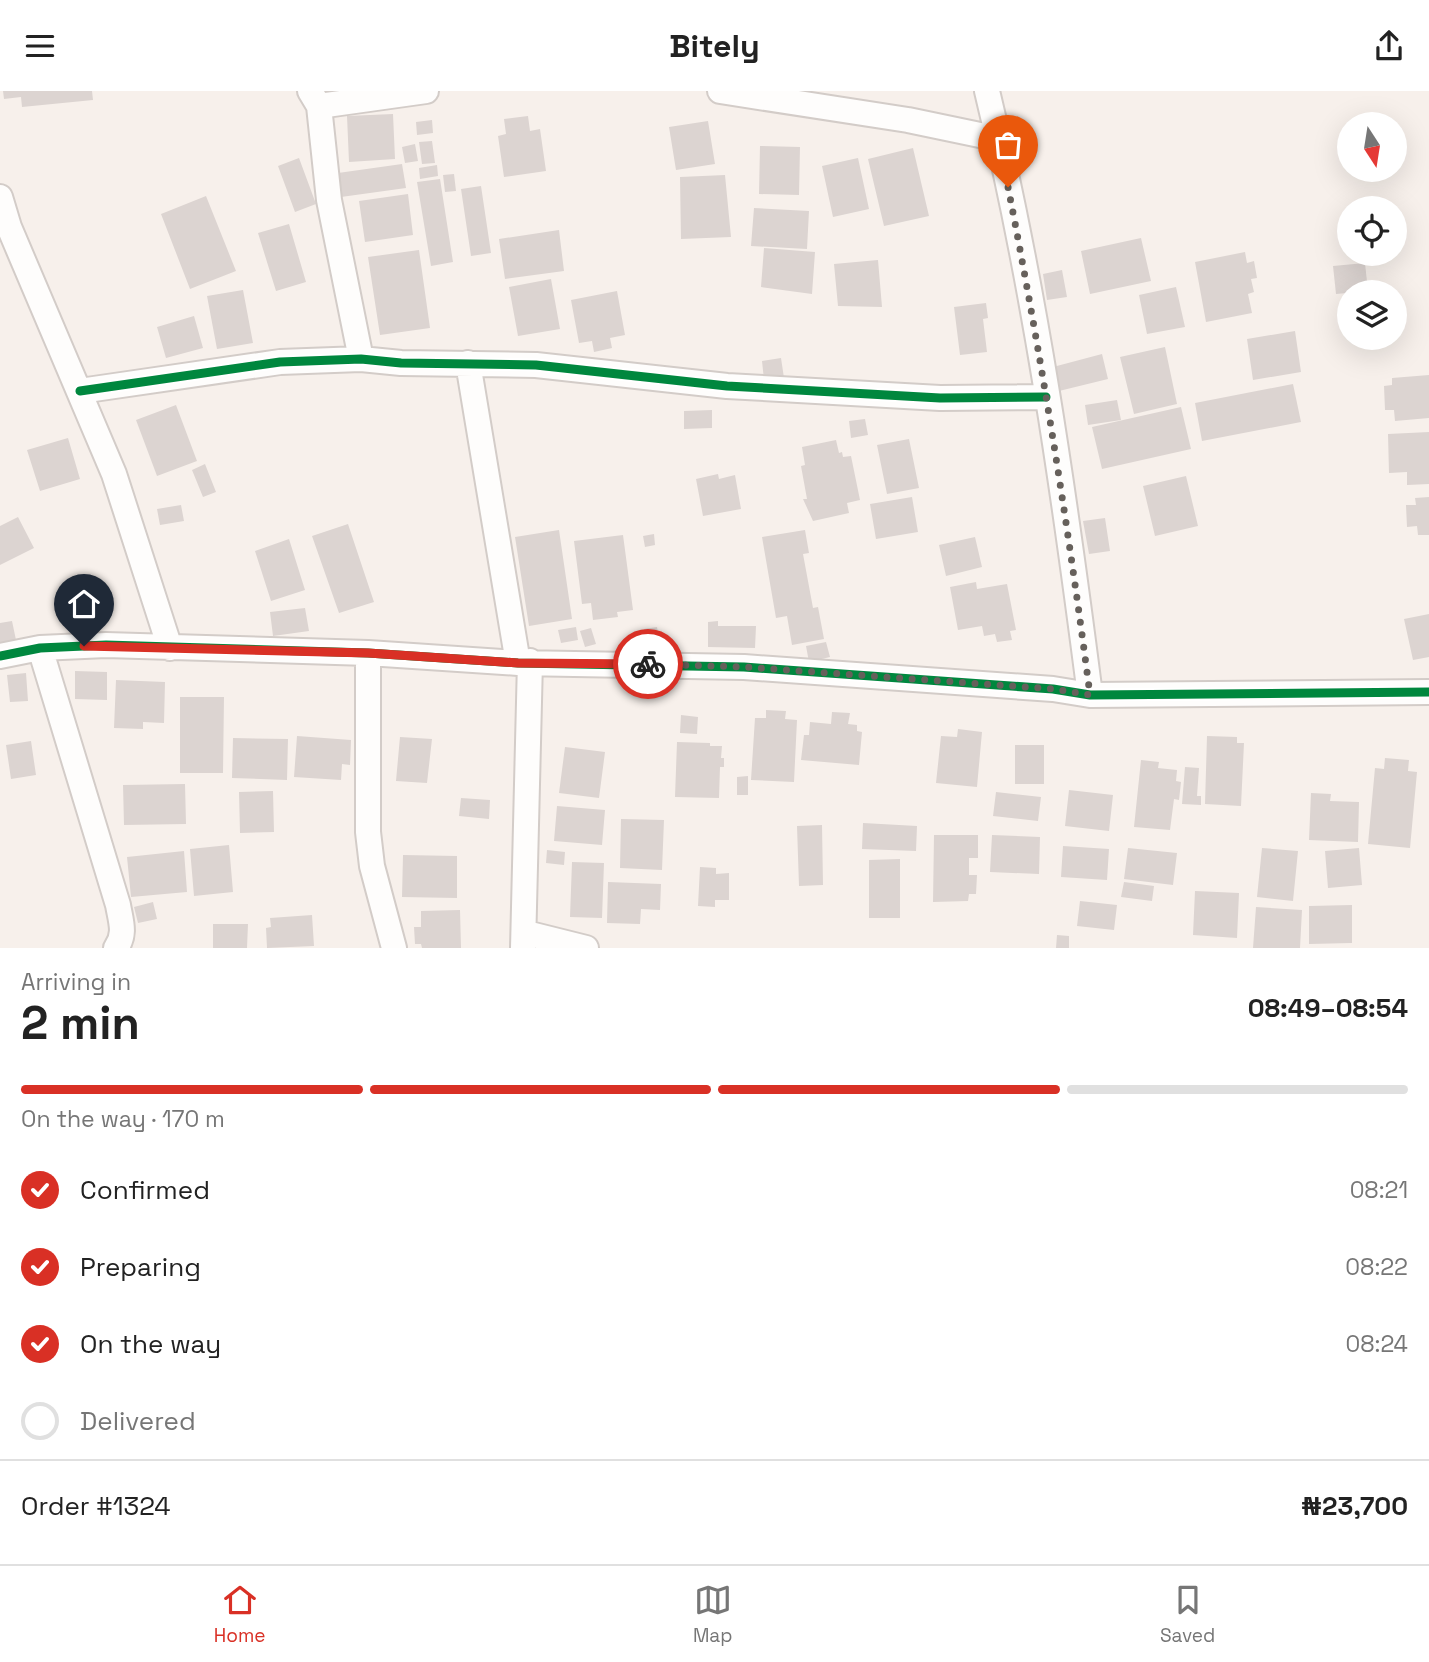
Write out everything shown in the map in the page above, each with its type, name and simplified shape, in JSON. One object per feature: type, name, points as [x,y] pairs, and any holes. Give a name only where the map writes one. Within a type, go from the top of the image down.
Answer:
[{"type":"street","points":[[361,359],[327,189],[314,99],[426,91]]},
{"type":"street","points":[[720,91],[908,120],[999,139]]},
{"type":"street","points":[[987,91],[1034,312],[1064,498],[1090,695]]},
{"type":"street","points":[[0,197],[9,227],[114,474],[170,648]]},
{"type":"street","points":[[80,391],[280,362],[361,359],[401,363],[536,365],[740,387],[940,398],[1046,397]]},
{"type":"street","points":[[468,363],[524,662],[525,940],[586,948]]},
{"type":"street","points":[[0,656],[40,648],[106,645],[368,653],[524,662],[744,667],[1054,689],[1090,695],[1429,692]]},
{"type":"street","points":[[40,648],[118,905],[123,934],[116,948]]},
{"type":"street","points":[[368,653],[368,832],[372,866],[394,948]]},
{"type":"building","points":[[3,91],[92,91],[93,100],[22,107],[21,97],[4,99]]},
{"type":"building","points":[[393,114],[395,159],[349,162],[347,116]]},
{"type":"building","points":[[528,116],[530,131],[540,129],[546,171],[504,177],[498,136],[506,134],[504,119]]},
{"type":"building","points":[[432,120],[433,133],[417,135],[416,122]]},
{"type":"building","points":[[708,121],[715,164],[676,170],[669,127]]},
{"type":"building","points":[[432,141],[435,163],[422,164],[419,142]]},
{"type":"building","points":[[415,144],[418,161],[405,163],[402,147]]},
{"type":"building","points":[[760,146],[800,147],[799,195],[759,194]]},
{"type":"building","points":[[913,148],[929,216],[884,226],[868,159]]},
{"type":"building","points":[[299,158],[316,204],[295,212],[278,166]]},
{"type":"building","points":[[858,158],[869,209],[833,217],[822,166]]},
{"type":"building","points":[[402,164],[406,188],[341,197],[338,173]]},
{"type":"building","points":[[437,165],[438,176],[420,179],[419,168]]},
{"type":"building","points":[[454,174],[456,191],[445,192],[443,175]]},
{"type":"building","points":[[725,175],[731,237],[681,239],[680,177]]},
{"type":"building","points":[[440,179],[453,262],[431,266],[417,182]]},
{"type":"building","points":[[481,186],[491,253],[471,256],[461,189]]},
{"type":"building","points":[[408,194],[413,235],[365,242],[359,201]]},
{"type":"building","points":[[206,196],[236,271],[190,289],[161,214]]},
{"type":"building","points":[[754,208],[809,211],[807,249],[751,246]]},
{"type":"building","points":[[289,224],[306,282],[276,291],[258,233]]},
{"type":"building","points":[[559,230],[564,271],[505,279],[499,239]]},
{"type":"building","points":[[1141,238],[1151,281],[1090,294],[1081,251]]},
{"type":"building","points":[[764,248],[815,252],[812,294],[761,287]]},
{"type":"building","points":[[419,250],[430,328],[380,335],[368,257]]},
{"type":"building","points":[[1245,252],[1247,263],[1254,261],[1257,278],[1251,279],[1254,292],[1248,294],[1252,313],[1206,322],[1195,262]]},
{"type":"building","points":[[878,260],[882,307],[838,306],[834,264]]},
{"type":"building","points":[[1333,266],[1365,266],[1367,280],[1337,280],[1336,294]]},
{"type":"building","points":[[1062,270],[1067,297],[1047,300],[1043,274]]},
{"type":"building","points":[[551,279],[560,329],[518,336],[509,287]]},
{"type":"building","points":[[1176,287],[1185,327],[1147,334],[1139,295]]},
{"type":"building","points":[[243,290],[253,343],[217,349],[207,296]]},
{"type":"building","points":[[617,291],[625,335],[610,338],[612,348],[594,352],[592,341],[579,343],[571,300]]},
{"type":"building","points":[[986,303],[988,318],[983,319],[987,352],[960,355],[954,307]]},
{"type":"building","points":[[194,316],[203,348],[166,358],[157,327]]},
{"type":"building","points":[[1295,331],[1301,372],[1253,380],[1247,339]]},
{"type":"building","points":[[1165,347],[1177,404],[1134,414],[1120,357]]},
{"type":"building","points":[[1102,354],[1108,379],[1059,391],[1053,367]]},
{"type":"building","points":[[781,358],[784,378],[764,380],[762,361]]},
{"type":"building","points":[[1429,375],[1429,418],[1395,421],[1394,410],[1385,410],[1384,386],[1392,385],[1392,378]]},
{"type":"building","points":[[1293,384],[1301,422],[1202,441],[1195,403]]},
{"type":"building","points":[[1117,400],[1121,420],[1088,425],[1085,405]]},
{"type":"building","points":[[176,405],[197,461],[157,476],[136,420]]},
{"type":"building","points":[[1181,407],[1191,449],[1102,469],[1092,427]]},
{"type":"building","points":[[712,410],[712,428],[684,429],[684,411]]},
{"type":"building","points":[[865,419],[868,435],[851,438],[849,421]]},
{"type":"building","points":[[1429,432],[1429,484],[1407,485],[1407,472],[1389,473],[1388,434]]},
{"type":"building","points":[[68,438],[80,479],[40,491],[27,450]]},
{"type":"building","points":[[909,439],[919,488],[887,494],[877,445]]},
{"type":"building","points":[[836,440],[839,453],[842,452],[843,457],[851,456],[860,500],[847,503],[849,513],[813,521],[803,499],[807,499],[801,466],[805,465],[802,447]]},
{"type":"building","points":[[205,464],[216,492],[203,497],[192,470]]},
{"type":"building","points":[[718,474],[719,479],[735,475],[741,509],[703,516],[696,479]]},
{"type":"building","points":[[1186,476],[1198,526],[1155,536],[1143,486]]},
{"type":"building","points":[[912,497],[918,532],[876,539],[870,504]]},
{"type":"building","points":[[1429,497],[1429,535],[1418,535],[1417,526],[1407,527],[1406,505],[1416,505],[1415,498]]},
{"type":"building","points":[[181,505],[184,521],[160,525],[157,509]]},
{"type":"building","points":[[18,517],[34,548],[0,565],[0,526]]},
{"type":"building","points":[[1105,518],[1110,551],[1089,554],[1083,521]]},
{"type":"building","points":[[348,524],[374,602],[339,613],[312,536]]},
{"type":"building","points":[[559,530],[572,619],[529,626],[515,537]]},
{"type":"building","points":[[805,530],[809,553],[803,554],[813,608],[818,607],[824,639],[792,645],[787,616],[776,618],[762,537]]},
{"type":"building","points":[[654,534],[655,545],[645,547],[643,536]]},
{"type":"building","points":[[623,535],[633,610],[617,612],[618,617],[593,620],[591,603],[582,604],[574,541]]},
{"type":"building","points":[[975,537],[982,567],[946,576],[939,545]]},
{"type":"building","points":[[289,539],[305,590],[271,601],[255,551]]},
{"type":"building","points":[[976,582],[977,589],[1007,584],[1016,630],[1010,631],[1012,640],[997,642],[995,634],[984,636],[982,626],[958,630],[950,587]]},
{"type":"building","points":[[305,608],[309,631],[273,636],[270,612]]},
{"type":"building","points":[[1429,614],[1429,657],[1413,660],[1404,619]]},
{"type":"building","points":[[12,621],[16,640],[0,643],[0,623]]},
{"type":"building","points":[[718,621],[718,626],[756,626],[755,648],[708,647],[708,622]]},
{"type":"building","points":[[576,627],[578,640],[561,643],[558,630]]},
{"type":"building","points":[[657,627],[659,639],[646,640],[644,629]]},
{"type":"building","points":[[591,628],[596,644],[585,647],[580,631]]},
{"type":"building","points":[[826,642],[830,657],[809,662],[806,646]]},
{"type":"building","points":[[75,671],[107,672],[107,700],[75,699]]},
{"type":"building","points":[[26,673],[28,701],[10,702],[7,675]]},
{"type":"building","points":[[116,680],[165,682],[164,723],[143,722],[143,729],[114,728]]},
{"type":"building","points":[[180,697],[224,697],[223,773],[180,773]]},
{"type":"building","points":[[766,710],[786,711],[785,719],[797,720],[794,782],[751,780],[755,718],[766,718]]},
{"type":"building","points":[[832,712],[850,713],[848,724],[857,725],[857,731],[862,732],[859,765],[801,760],[804,735],[809,735],[810,722],[831,724]]},
{"type":"building","points":[[681,715],[698,717],[697,734],[680,733]]},
{"type":"building","points":[[958,729],[982,732],[977,787],[936,783],[941,736],[957,737]]},
{"type":"building","points":[[297,736],[351,740],[350,765],[342,764],[341,780],[294,777]]},
{"type":"building","points":[[1207,736],[1237,737],[1237,743],[1244,743],[1241,806],[1205,804]]},
{"type":"building","points":[[400,737],[432,739],[427,783],[396,781]]},
{"type":"building","points":[[233,738],[288,739],[287,780],[232,778]]},
{"type":"building","points":[[31,741],[36,775],[11,779],[6,745]]},
{"type":"building","points":[[677,742],[722,746],[721,758],[724,758],[724,767],[720,767],[719,798],[675,797]]},
{"type":"building","points":[[1015,745],[1044,745],[1044,784],[1015,784]]},
{"type":"building","points":[[565,747],[605,752],[599,798],[559,793]]},
{"type":"building","points":[[1385,758],[1409,760],[1408,771],[1417,772],[1410,848],[1368,844],[1375,768],[1384,769]]},
{"type":"building","points":[[1141,760],[1159,762],[1158,768],[1177,770],[1176,781],[1181,782],[1179,800],[1174,799],[1170,830],[1134,827]]},
{"type":"building","points":[[1185,767],[1199,768],[1197,796],[1201,796],[1201,805],[1182,804]]},
{"type":"building","points":[[748,776],[748,795],[737,795],[737,777]]},
{"type":"building","points":[[185,784],[186,824],[124,825],[123,785]]},
{"type":"building","points":[[1069,790],[1113,795],[1109,831],[1065,826]]},
{"type":"building","points":[[273,791],[274,832],[240,833],[239,792]]},
{"type":"building","points":[[996,792],[1041,797],[1038,821],[993,816]]},
{"type":"building","points":[[1311,793],[1331,794],[1330,801],[1359,802],[1358,842],[1309,840]]},
{"type":"building","points":[[461,798],[490,800],[489,819],[459,816]]},
{"type":"building","points":[[557,806],[605,810],[602,845],[554,841]]},
{"type":"building","points":[[621,819],[664,820],[662,870],[620,868]]},
{"type":"building","points":[[863,823],[917,826],[916,851],[862,849]]},
{"type":"building","points":[[822,825],[823,885],[799,886],[797,826]]},
{"type":"building","points":[[934,835],[978,835],[978,858],[969,858],[969,875],[977,875],[976,894],[969,894],[968,901],[933,902]]},
{"type":"building","points":[[992,835],[1040,837],[1039,874],[990,872]]},
{"type":"building","points":[[229,845],[233,892],[194,896],[190,849]]},
{"type":"building","points":[[1063,846],[1109,849],[1107,880],[1061,877]]},
{"type":"building","points":[[1128,848],[1177,853],[1173,885],[1124,879]]},
{"type":"building","points":[[1262,848],[1298,851],[1293,901],[1257,897]]},
{"type":"building","points":[[1359,848],[1362,885],[1328,888],[1325,851]]},
{"type":"building","points":[[547,850],[565,852],[564,865],[546,863]]},
{"type":"building","points":[[184,851],[187,892],[131,897],[127,857]]},
{"type":"building","points":[[403,855],[457,856],[457,898],[402,897]]},
{"type":"building","points":[[900,859],[900,918],[869,918],[869,860]]},
{"type":"building","points":[[572,862],[604,863],[602,918],[570,917]]},
{"type":"building","points":[[700,867],[716,868],[716,874],[729,873],[729,900],[715,900],[715,907],[698,906]]},
{"type":"building","points":[[608,882],[661,884],[660,910],[641,909],[640,924],[607,923]]},
{"type":"building","points":[[1124,882],[1154,886],[1152,901],[1121,897]]},
{"type":"building","points":[[1195,891],[1239,893],[1237,938],[1193,935]]},
{"type":"building","points":[[1080,901],[1117,905],[1114,930],[1077,926]]},
{"type":"building","points":[[153,902],[157,919],[138,923],[134,907]]},
{"type":"building","points":[[1352,905],[1352,943],[1309,944],[1309,906]]},
{"type":"building","points":[[1256,907],[1302,910],[1300,948],[1253,948]]},
{"type":"building","points":[[460,910],[461,948],[422,948],[421,944],[415,944],[414,927],[421,927],[421,911]]},
{"type":"building","points":[[312,915],[314,946],[267,948],[266,928],[271,927],[270,918]]},
{"type":"building","points":[[213,924],[248,924],[247,948],[213,948]]},
{"type":"building","points":[[1057,935],[1069,936],[1069,948],[1056,948]]},
{"type":"cycle path","points":[[80,391],[280,362],[361,359],[401,363],[536,365],[727,386],[940,398],[1046,397]]},
{"type":"cycle path","points":[[0,656],[40,648],[106,645],[368,653],[518,663],[744,667],[1053,689],[1090,695],[1429,692]]},
{"type":"way so far","points":[[648,664],[744,667],[1054,689],[1090,695],[1064,498],[1034,312],[1008,187]]},
{"type":"route","points":[[84,646],[368,653],[518,663],[648,664]]}]
